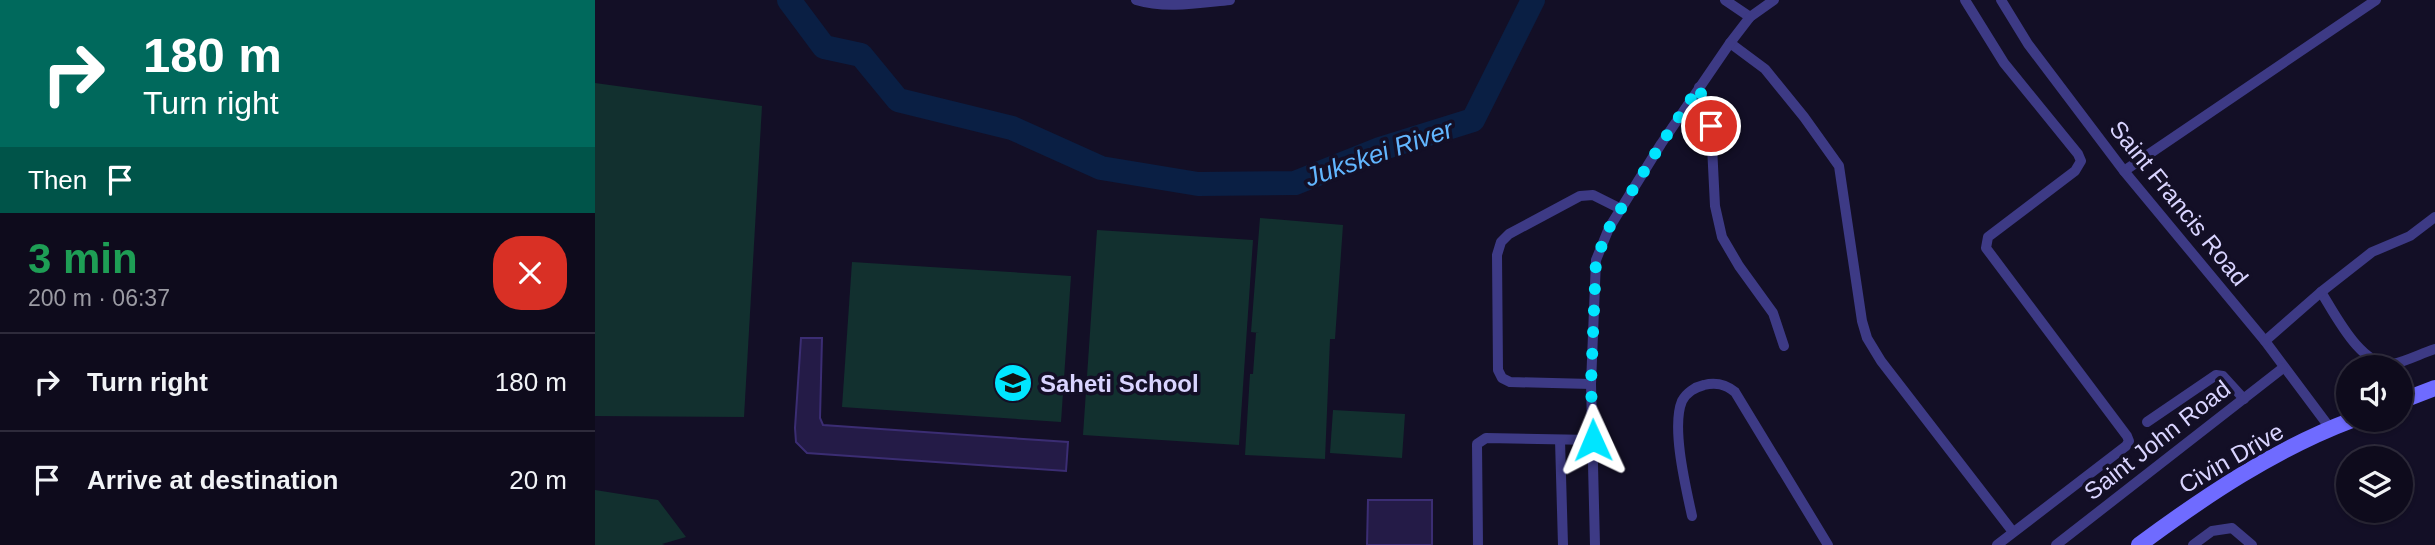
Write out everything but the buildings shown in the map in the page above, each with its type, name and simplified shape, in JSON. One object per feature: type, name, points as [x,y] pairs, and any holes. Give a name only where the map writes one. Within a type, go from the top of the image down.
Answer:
[{"type":"main road","points":[[2413,396],[2435,388]]},
{"type":"main road","name":"Civin Drive","points":[[2139,545],[2221,486],[2336,426]]},
{"type":"street","points":[[1136,0],[1161,5],[1230,0]]},
{"type":"street","points":[[1725,0],[1750,17]]},
{"type":"street","points":[[1595,545],[1591,384],[1596,260],[1609,228],[1699,87],[1750,17],[1774,0]]},
{"type":"street","points":[[1965,0],[2004,63],[2081,161],[2075,171],[1988,237],[1986,248],[2129,442],[1997,545]]},
{"type":"street","name":"Saint Francis Road","points":[[2001,0],[2028,44],[2124,171],[2265,341],[2330,428]]},
{"type":"street","points":[[2124,171],[2376,0]]},
{"type":"street","points":[[1730,43],[1765,69],[1839,166],[1862,321],[1867,338],[1889,371],[2013,532]]},
{"type":"street","points":[[1699,87],[1711,126],[1715,206],[1722,237],[1738,266],[1773,313],[1784,346]]},
{"type":"street","points":[[1591,384],[1510,382],[1501,378],[1498,370],[1497,256],[1501,242],[1509,234],[1580,196],[1593,195],[1621,209]]},
{"type":"street","points":[[2265,341],[2290,317],[2372,252],[2410,236],[2435,217]]},
{"type":"street","points":[[2321,292],[2358,347],[2375,362],[2392,364],[2435,349]]},
{"type":"street","name":"Saint John Road","points":[[2056,545],[2283,368]]},
{"type":"street","points":[[2147,422],[2216,375],[2223,376],[2244,400]]},
{"type":"street","points":[[1692,516],[1678,431],[1682,401],[1694,388],[1721,384],[1734,392],[1828,545]]},
{"type":"street","points":[[1478,545],[1477,444],[1486,438],[1593,440]]},
{"type":"street","points":[[1560,440],[1563,545]]},
{"type":"street","points":[[2193,545],[2212,531],[2232,528],[2252,545]]},
{"type":"green space","points":[[595,83],[762,106],[744,417],[595,416]]},
{"type":"green space","points":[[1260,218],[1343,225],[1335,339],[1330,339],[1325,459],[1245,455],[1250,374],[1253,374],[1256,333],[1259,333],[1251,332]]},
{"type":"green space","points":[[1097,230],[1253,240],[1239,445],[1083,435]]},
{"type":"green space","points":[[852,262],[1071,276],[1061,422],[842,407]]},
{"type":"green space","points":[[1333,410],[1405,414],[1402,458],[1330,453]]},
{"type":"green space","points":[[595,490],[658,500],[686,537],[662,544],[665,545],[595,545]]},
{"type":"waterway","name":"Jukskei River","points":[[789,0],[824,47],[861,55],[898,100],[1012,128],[1101,168],[1198,184],[1295,183],[1380,149],[1473,120],[1533,0]]},
{"type":"place","name":"Saheti School","points":[[1013,383]]},
{"type":"route","points":[[1593,440],[1591,384],[1596,260],[1609,228],[1699,87],[1711,126]]}]
